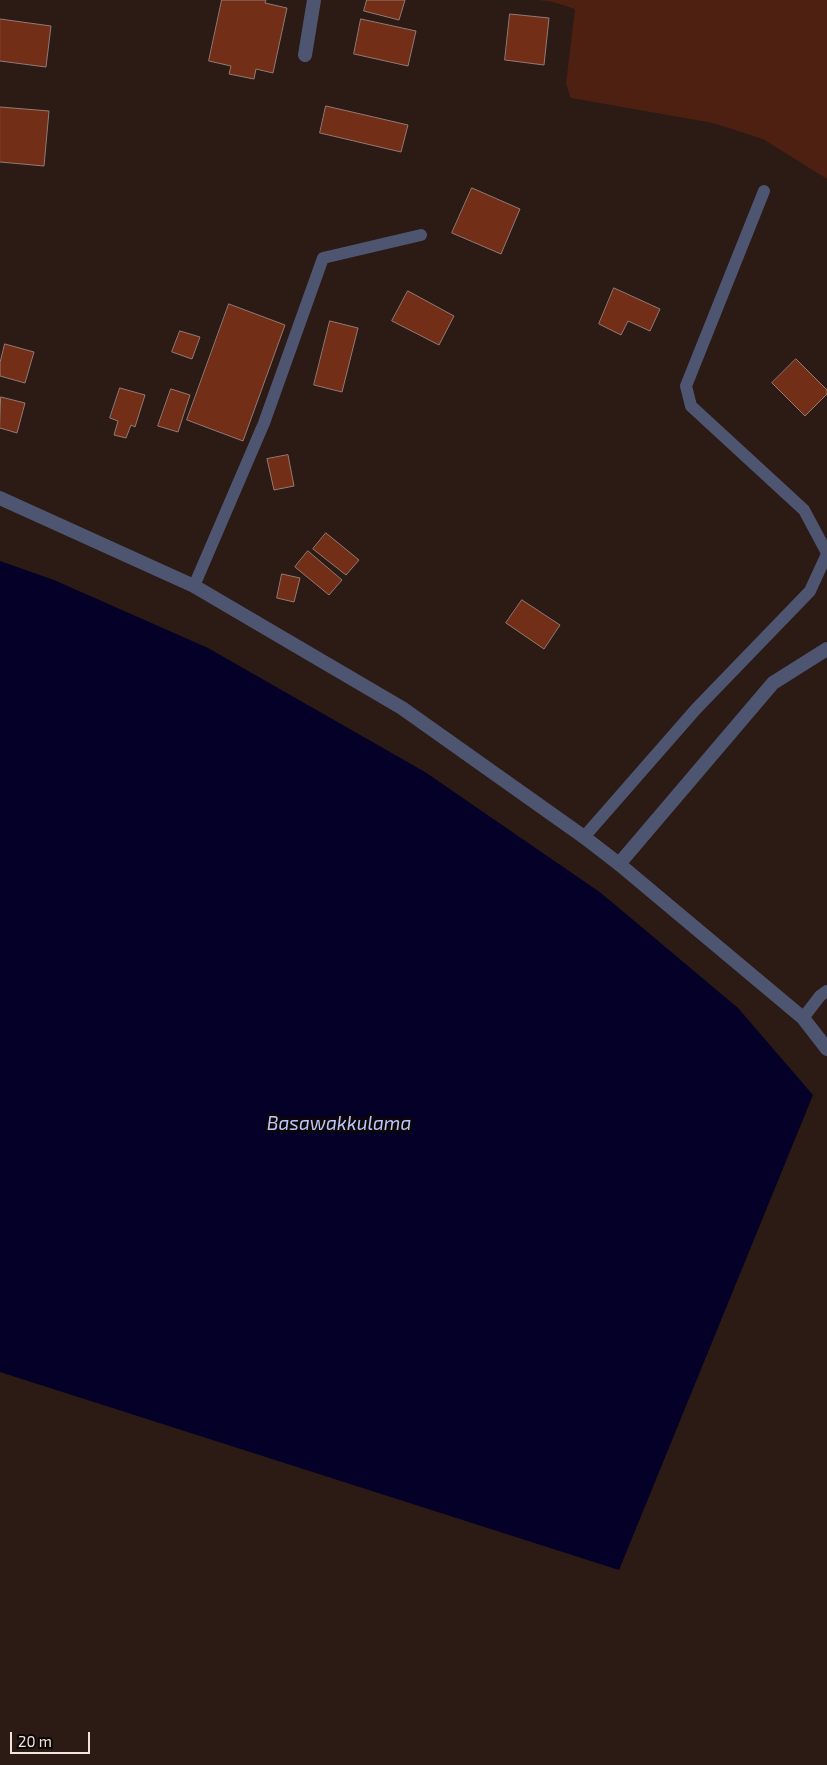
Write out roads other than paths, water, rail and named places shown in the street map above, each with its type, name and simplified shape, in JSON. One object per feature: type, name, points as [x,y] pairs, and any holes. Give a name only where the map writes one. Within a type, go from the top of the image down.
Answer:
[{"type":"street","points":[[305,55],[314,0]]},
{"type":"street","points":[[0,498],[194,586],[402,708],[619,864],[803,1018],[827,1050]]},
{"type":"street","points":[[619,864],[773,683],[827,649]]},
{"type":"lane","points":[[584,837],[696,709],[810,591],[827,553],[804,510],[691,406],[686,386],[764,191]]},
{"type":"lane","points":[[194,586],[264,423],[323,258],[421,235]]},
{"type":"lane","points":[[803,1018],[820,996],[827,992]]},
{"type":"water","name":"Basawakkulama","points":[[0,561],[54,580],[208,648],[425,772],[601,893],[738,1008],[813,1095],[619,1570],[0,1372]]}]
